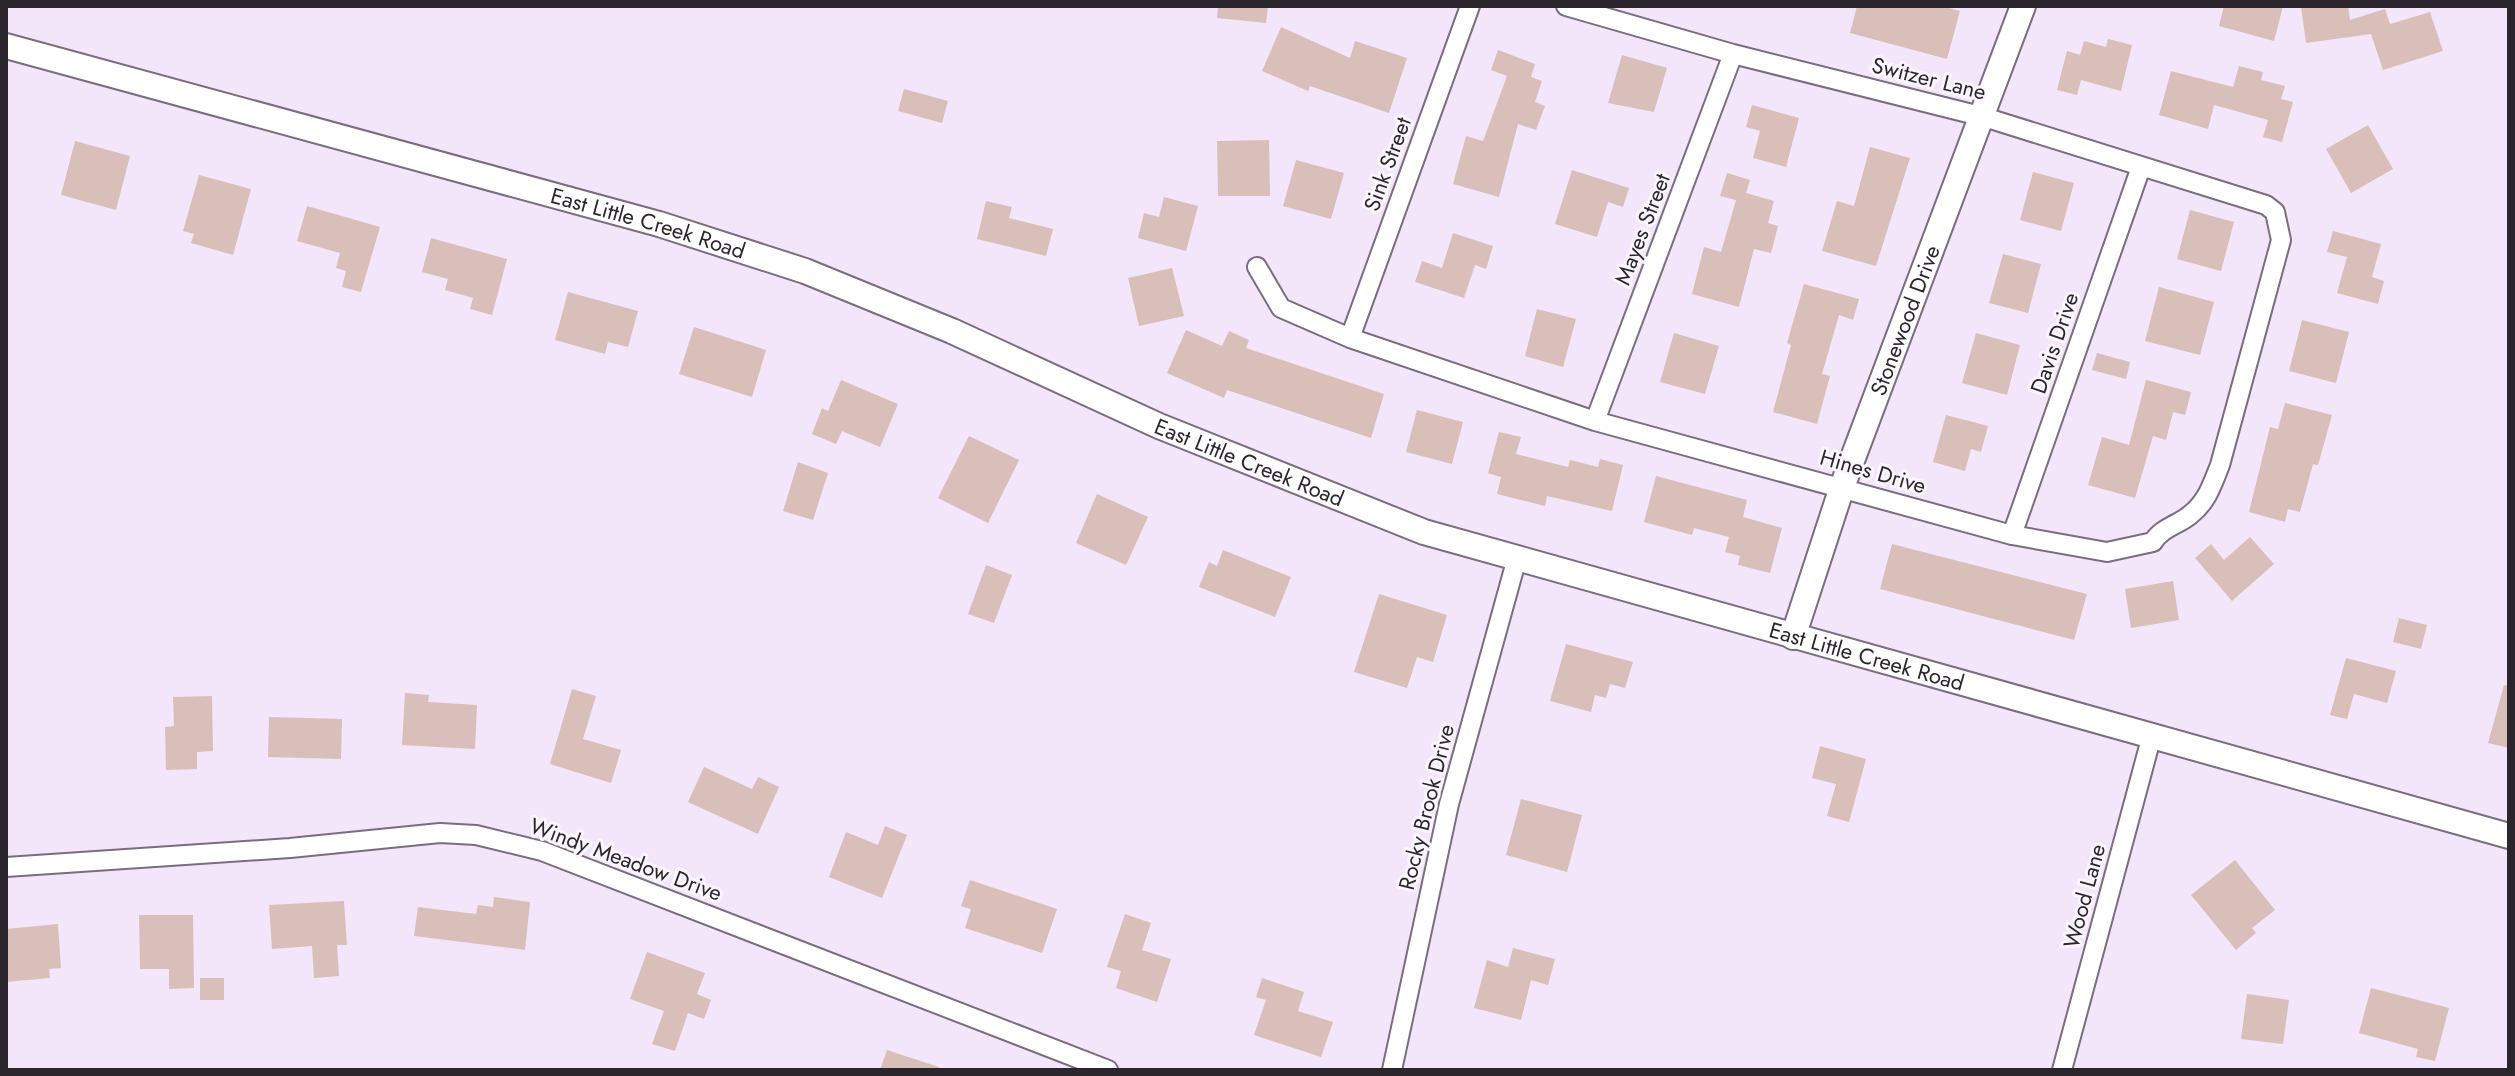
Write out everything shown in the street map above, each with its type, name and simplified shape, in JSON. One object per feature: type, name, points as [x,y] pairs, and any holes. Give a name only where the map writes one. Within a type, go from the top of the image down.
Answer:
[{"type":"street","name":"Sink Street","points":[[1350,338],[1470,6]]},
{"type":"street","name":"Switzer Lane","points":[[1566,6],[1733,54],[1984,117],[2266,205],[2275,212]]},
{"type":"street","name":"Stonewood Drive","points":[[1793,637],[1842,487],[1984,117],[2023,6]]},
{"type":"street","name":"East Little Creek Road","points":[[6,46],[659,224],[805,271],[952,331],[1275,475],[1424,532],[2509,836]]},
{"type":"street","name":"Mayes Street","points":[[1595,421],[1733,54]]},
{"type":"street","name":"Davis Drive","points":[[2012,535],[2141,167]]},
{"type":"street","name":"Hines Drive","points":[[1257,267],[1281,308],[1350,338],[1595,421],[2012,535],[2107,552],[2153,542],[2157,534],[2189,516],[2207,499],[2220,465],[2281,240],[2275,212]]},
{"type":"street","name":"Rocky Brook Drive","points":[[1392,1070],[1449,804],[1517,558]]},
{"type":"street","name":"Wood Lane","points":[[2062,1070],[2152,735]]},
{"type":"street","name":"Windy Meadow Drive","points":[[6,867],[290,848],[440,833],[476,835],[542,851],[1108,1070]]},
{"type":"building","points":[[1218,6],[1268,6],[1266,23],[1217,18]]},
{"type":"building","points":[[1857,6],[1941,6],[1960,11],[1947,59],[1850,33]]},
{"type":"building","points":[[2224,6],[2283,6],[2274,41],[2219,26]]},
{"type":"building","points":[[2301,6],[2348,6],[2350,20],[2385,9],[2390,24],[2430,12],[2443,51],[2383,70],[2371,34],[2306,43]]},
{"type":"building","points":[[1281,27],[1350,58],[1355,41],[1407,58],[1389,113],[1310,86],[1308,91],[1262,71]]},
{"type":"building","points":[[2108,39],[2132,45],[2121,91],[2081,80],[2077,95],[2057,90],[2067,51],[2080,55],[2084,41],[2106,47]]},
{"type":"building","points":[[1498,50],[1535,64],[1531,77],[1542,81],[1535,102],[1545,106],[1536,130],[1518,124],[1499,197],[1453,184],[1466,136],[1483,141],[1507,76],[1491,70]]},
{"type":"building","points":[[1622,55],[1667,68],[1654,112],[1608,103]]},
{"type":"building","points":[[2239,66],[2263,72],[2261,80],[2285,86],[2281,99],[2293,102],[2282,142],[2263,137],[2268,120],[2214,105],[2208,129],[2159,115],[2171,71],[2233,87]]},
{"type":"building","points":[[904,89],[948,101],[942,123],[898,111]]},
{"type":"building","points":[[1752,105],[1799,118],[1786,167],[1753,158],[1760,131],[1746,127]]},
{"type":"building","points":[[2368,125],[2393,169],[2351,193],[2326,149]]},
{"type":"building","points":[[1269,140],[1270,196],[1218,196],[1217,141]]},
{"type":"building","points":[[75,141],[130,156],[116,210],[61,195]]},
{"type":"building","points":[[1870,147],[1910,158],[1876,266],[1822,251],[1837,201],[1854,206]]},
{"type":"building","points":[[1296,160],[1344,173],[1331,219],[1283,206]]},
{"type":"building","points":[[1572,170],[1629,188],[1623,207],[1608,202],[1597,237],[1555,224]]},
{"type":"building","points":[[2033,172],[2074,183],[2061,231],[2020,220]]},
{"type":"building","points":[[1727,173],[1750,180],[1746,193],[1774,201],[1768,223],[1778,226],[1771,253],[1754,249],[1739,307],[1692,294],[1704,247],[1721,252],[1736,200],[1720,196]]},
{"type":"building","points":[[199,175],[251,189],[233,255],[191,243],[194,234],[183,231]]},
{"type":"building","points":[[1164,197],[1198,206],[1186,251],[1138,238],[1144,213],[1159,217]]},
{"type":"building","points":[[986,201],[1012,207],[1009,218],[1053,229],[1046,256],[977,239]]},
{"type":"building","points":[[307,206],[380,227],[361,292],[342,287],[346,271],[336,268],[340,253],[297,241]]},
{"type":"building","points":[[2190,210],[2234,222],[2221,271],[2177,259]]},
{"type":"building","points":[[2333,231],[2381,244],[2372,277],[2384,281],[2378,304],[2337,293],[2347,257],[2327,252]]},
{"type":"building","points":[[1453,233],[1493,246],[1486,269],[1475,265],[1464,298],[1415,282],[1422,261],[1442,268]]},
{"type":"building","points":[[431,238],[507,259],[492,315],[470,309],[473,298],[445,290],[448,279],[422,272]]},
{"type":"building","points":[[2003,254],[2041,264],[2028,313],[1989,303]]},
{"type":"building","points":[[1172,268],[1184,316],[1139,326],[1128,278]]},
{"type":"building","points":[[1804,284],[1859,299],[1853,320],[1839,315],[1822,374],[1830,376],[1817,424],[1773,412],[1791,345],[1787,343]]},
{"type":"building","points":[[2159,287],[2214,302],[2200,355],[2145,341]]},
{"type":"building","points":[[568,292],[638,311],[628,347],[608,342],[605,354],[555,340]]},
{"type":"building","points":[[1537,309],[1576,319],[1563,367],[1525,356]]},
{"type":"building","points":[[2302,320],[2349,332],[2336,383],[2289,371]]},
{"type":"building","points":[[694,327],[766,350],[752,397],[679,374]]},
{"type":"building","points":[[1186,330],[1222,346],[1229,331],[1249,340],[1246,348],[1384,394],[1371,438],[1227,390],[1224,398],[1167,373]]},
{"type":"building","points":[[1674,333],[1719,346],[1705,394],[1660,382]]},
{"type":"building","points":[[1976,333],[2020,345],[2007,395],[1962,383]]},
{"type":"building","points":[[2097,353],[2130,362],[2126,379],[2092,370]]},
{"type":"building","points":[[841,380],[898,404],[880,447],[842,431],[836,444],[812,434],[822,408],[828,411]]},
{"type":"building","points":[[2146,380],[2191,392],[2185,415],[2173,412],[2166,440],[2153,436],[2135,498],[2088,485],[2102,437],[2129,445]]},
{"type":"building","points":[[2285,403],[2332,415],[2318,465],[2313,464],[2300,512],[2288,509],[2285,522],[2249,512],[2270,427],[2278,429]]},
{"type":"building","points":[[1417,410],[1463,422],[1452,464],[1406,452]]},
{"type":"building","points":[[1946,415],[1988,426],[1981,452],[1971,449],[1965,471],[1933,462]]},
{"type":"building","points":[[1499,432],[1521,437],[1516,454],[1568,467],[1570,460],[1598,467],[1600,459],[1623,465],[1612,511],[1547,496],[1545,506],[1497,494],[1501,477],[1488,473]]},
{"type":"building","points":[[969,436],[1019,460],[988,523],[938,498]]},
{"type":"building","points":[[798,462],[828,473],[813,520],[783,511]]},
{"type":"building","points":[[1656,476],[1747,500],[1743,517],[1782,528],[1770,573],[1738,565],[1740,556],[1725,552],[1729,537],[1694,528],[1692,535],[1644,522]]},
{"type":"building","points":[[1097,494],[1148,517],[1126,565],[1076,543]]},
{"type":"building","points":[[2250,537],[2274,564],[2232,601],[2195,558],[2211,544],[2224,560]]},
{"type":"building","points":[[1892,544],[2087,594],[2074,640],[1880,589]]},
{"type":"building","points":[[1223,550],[1291,577],[1275,617],[1199,587],[1209,562],[1217,566]]},
{"type":"building","points":[[986,565],[1012,575],[994,623],[968,614]]},
{"type":"building","points":[[2173,581],[2179,620],[2131,628],[2125,589]]},
{"type":"building","points":[[1379,594],[1447,615],[1433,662],[1417,657],[1407,688],[1354,672]]},
{"type":"building","points":[[2399,618],[2427,625],[2421,649],[2393,642]]},
{"type":"building","points":[[1566,644],[1633,662],[1625,688],[1610,684],[1606,698],[1595,695],[1591,712],[1550,701]]},
{"type":"building","points":[[2346,658],[2396,671],[2387,703],[2354,694],[2347,719],[2330,715]]},
{"type":"building","points":[[2504,685],[2509,686],[2509,748],[2488,743]]},
{"type":"building","points":[[572,689],[596,696],[583,739],[621,750],[611,783],[550,764]]},
{"type":"building","points":[[405,693],[429,695],[428,702],[477,705],[475,749],[402,745]]},
{"type":"building","points":[[212,696],[213,751],[197,752],[197,769],[166,770],[165,727],[174,726],[173,697]]},
{"type":"building","points":[[269,717],[342,719],[341,759],[268,757]]},
{"type":"building","points":[[1820,746],[1866,759],[1849,822],[1827,816],[1836,784],[1812,778]]},
{"type":"building","points":[[704,767],[752,789],[758,777],[779,787],[758,834],[688,802]]},
{"type":"building","points":[[1521,799],[1582,815],[1567,872],[1506,855]]},
{"type":"building","points":[[885,826],[907,835],[882,898],[829,877],[846,832],[878,845]]},
{"type":"building","points":[[2235,860],[2275,910],[2252,928],[2256,933],[2236,950],[2191,895]]},
{"type":"building","points":[[970,880],[1057,909],[1042,953],[965,928],[971,909],[961,906]]},
{"type":"building","points":[[494,897],[530,902],[525,950],[414,936],[418,907],[476,914],[478,905],[493,907]]},
{"type":"building","points":[[344,901],[347,945],[337,945],[339,976],[314,978],[312,946],[272,949],[269,905]]},
{"type":"building","points":[[1125,914],[1151,923],[1142,950],[1171,959],[1157,1002],[1116,988],[1121,971],[1107,967]]},
{"type":"building","points":[[139,915],[193,915],[194,988],[169,989],[169,969],[140,969]]},
{"type":"building","points":[[58,924],[61,968],[49,969],[50,978],[6,982],[6,929]]},
{"type":"building","points":[[1513,948],[1555,959],[1548,985],[1531,980],[1521,1020],[1474,1008],[1487,960],[1508,967]]},
{"type":"building","points":[[647,952],[705,973],[697,994],[711,1000],[704,1019],[688,1013],[675,1051],[652,1044],[664,1011],[630,999]]},
{"type":"building","points":[[200,978],[224,978],[224,1000],[200,1000]]},
{"type":"building","points":[[1262,978],[1304,992],[1298,1011],[1333,1022],[1321,1057],[1254,1035],[1266,1000],[1256,997]]},
{"type":"building","points":[[2371,988],[2449,1008],[2435,1061],[2416,1057],[2418,1049],[2359,1033]]},
{"type":"building","points":[[2247,994],[2289,1000],[2283,1044],[2241,1039]]},
{"type":"building","points":[[887,1050],[939,1067],[938,1070],[880,1070]]}]
